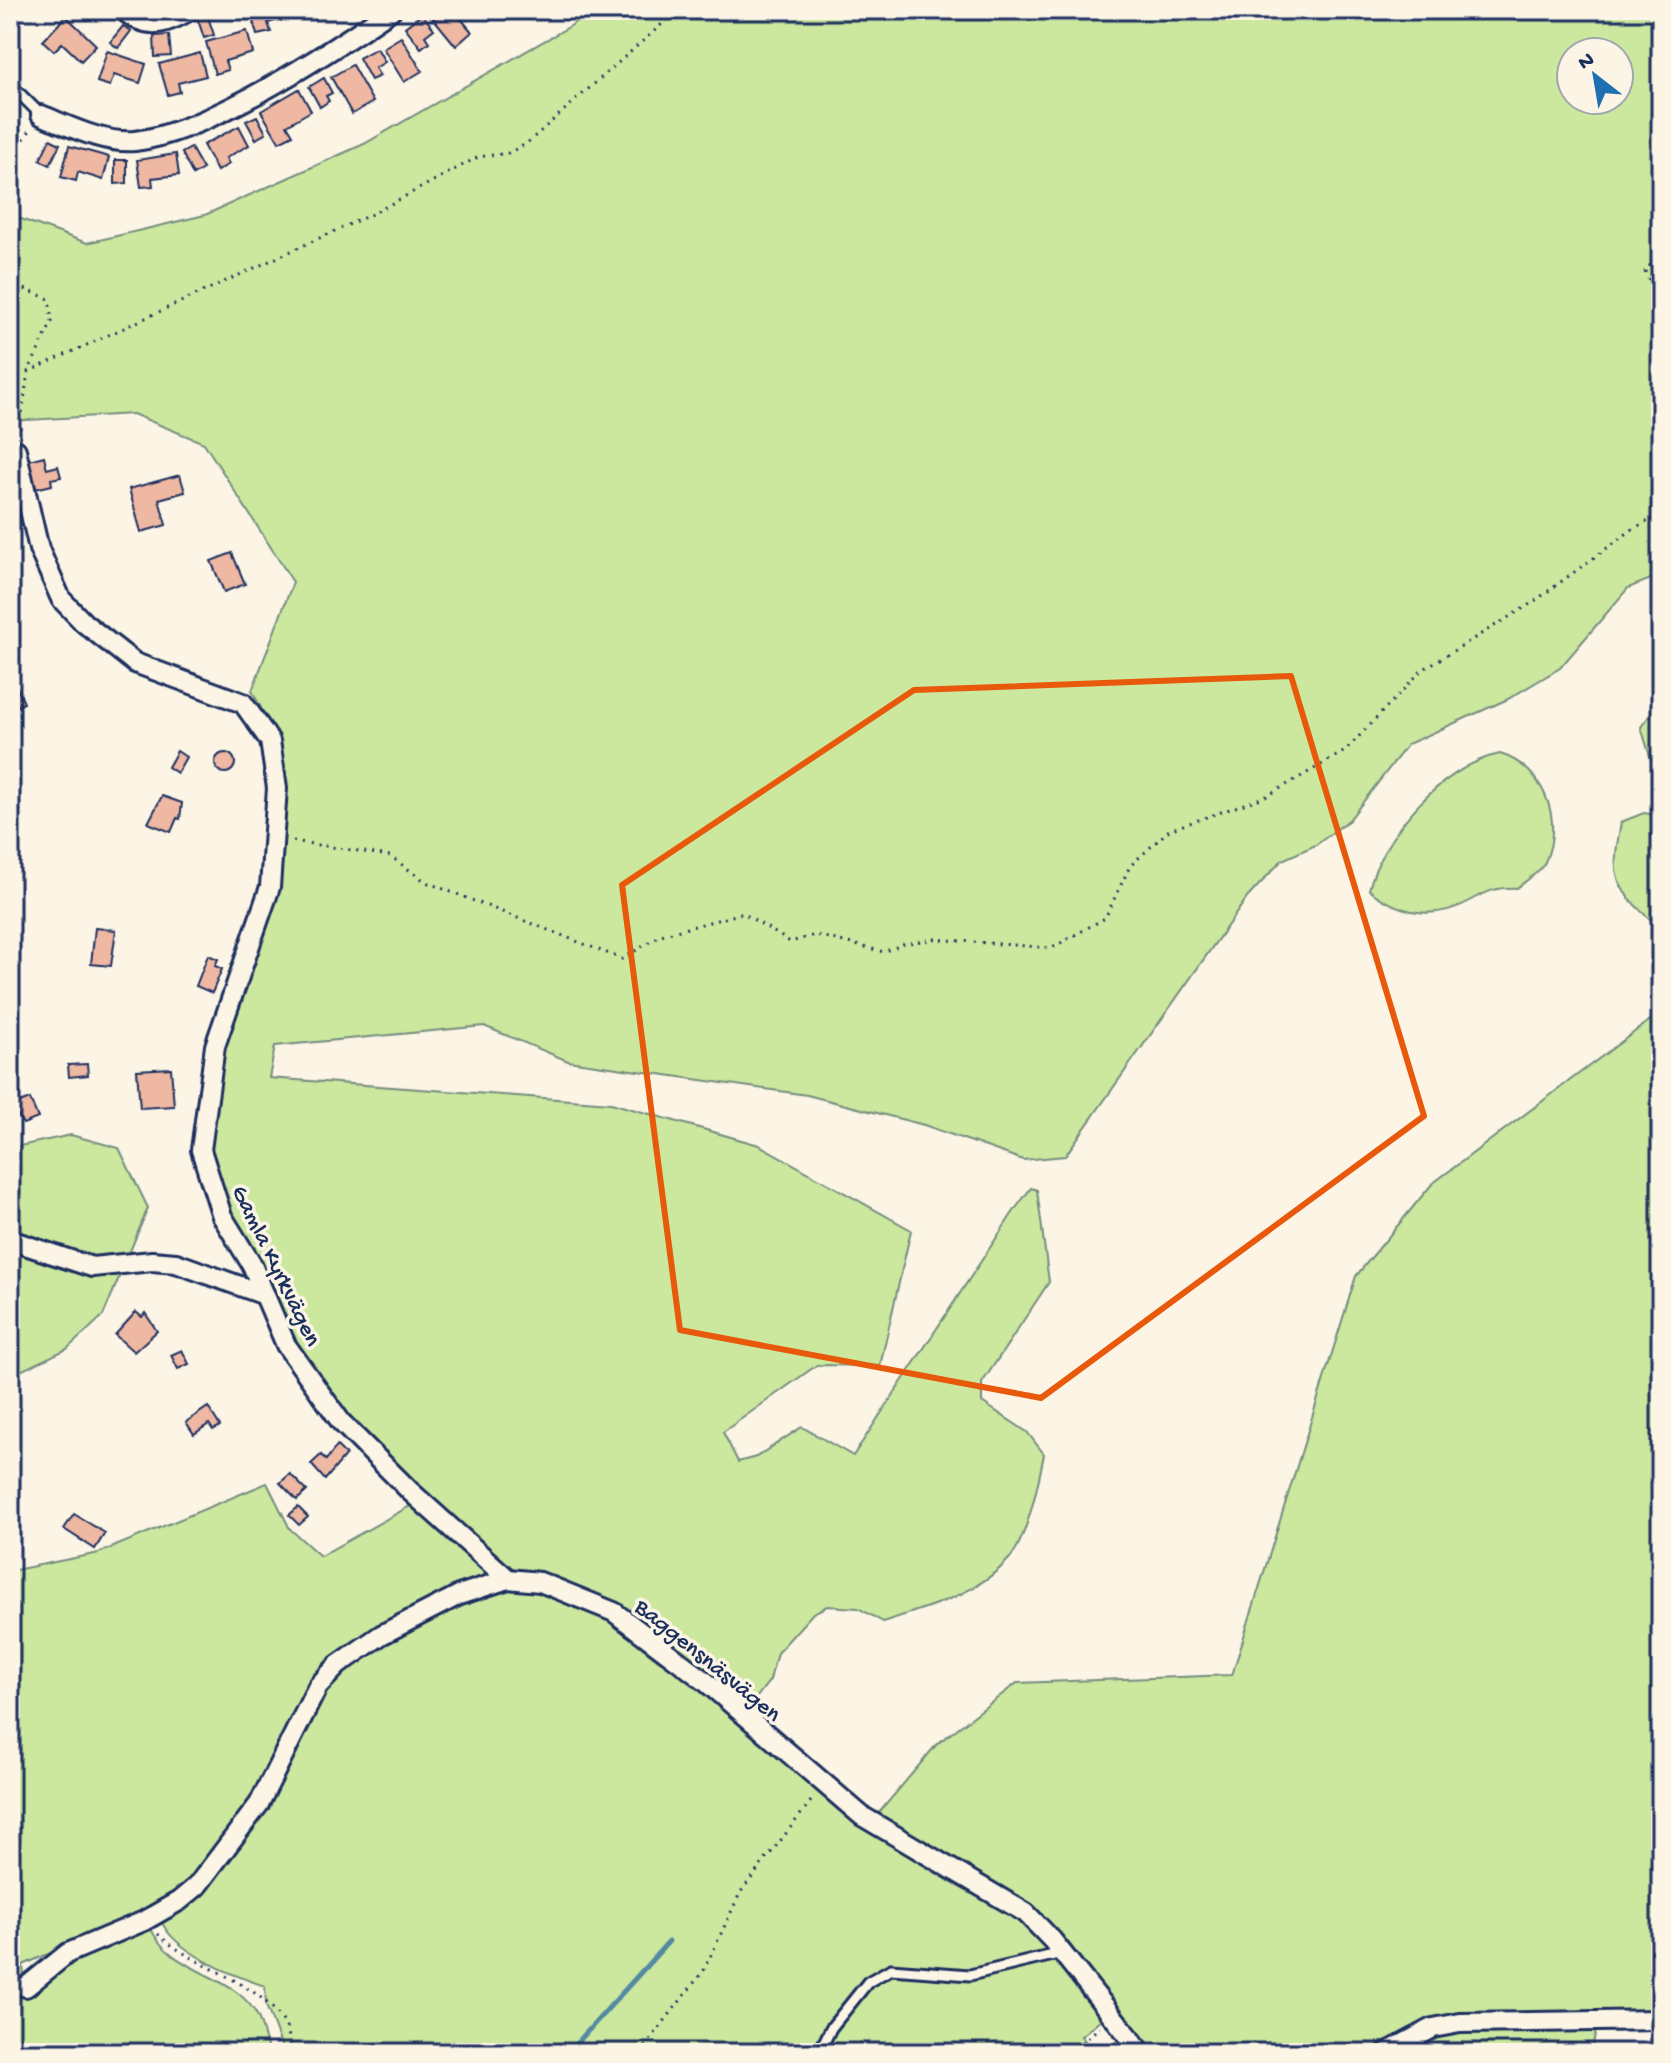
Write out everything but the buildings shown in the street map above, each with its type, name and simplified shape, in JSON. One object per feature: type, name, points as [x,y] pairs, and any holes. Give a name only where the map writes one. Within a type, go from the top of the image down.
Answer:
[{"type":"street","points":[[123,10],[151,26],[171,22],[190,10]]},
{"type":"street","points":[[41,115],[91,134],[132,141],[175,132],[338,46],[391,10]]},
{"type":"street","name":"Gamla Kyrkvägen","points":[[13,451],[39,549],[61,599],[84,623],[135,663],[195,682],[243,703],[270,741],[277,788],[270,887],[215,1046],[201,1150],[222,1216],[252,1265],[286,1345],[341,1422],[411,1492],[508,1579]]},
{"type":"street","points":[[10,1240],[92,1267],[152,1261],[176,1263],[265,1295]]},
{"type":"street","name":"Baggensnäsvägen","points":[[26,1987],[68,1953],[144,1921],[179,1901],[206,1874],[259,1804],[318,1686],[338,1665],[381,1635],[459,1595],[508,1579],[540,1582],[614,1612],[705,1681],[862,1816],[1026,1913],[1142,2053]]},
{"type":"street","points":[[1386,2053],[1433,2028],[1460,2023],[1661,2020]]},
{"type":"lane","points":[[10,84],[41,115]]},
{"type":"lane","points":[[819,2053],[831,2028],[868,1982],[891,1969],[970,1975],[1062,1953]]},
{"type":"path","points":[[28,372],[374,213],[478,157],[508,153],[526,144],[678,10]]},
{"type":"path","points":[[10,159],[41,115]]},
{"type":"path","points":[[1661,253],[1645,271],[1661,311]]},
{"type":"path","points":[[10,283],[49,299],[52,322],[28,372],[13,451]]},
{"type":"path","points":[[273,837],[390,856],[426,882],[622,959],[661,935],[743,913],[790,942],[816,935],[884,952],[903,944],[935,939],[1052,948],[1105,918],[1130,866],[1169,830],[1267,796],[1345,751],[1422,670],[1532,603],[1633,529],[1661,514]]},
{"type":"path","points":[[640,2053],[704,1970],[740,1893],[824,1784]]},
{"type":"path","points":[[144,1921],[173,1948],[257,1993],[285,2023],[292,2053]]},
{"type":"path","points":[[1069,2053],[1111,2018]]},
{"type":"highlighted area","points":[[1291,676],[1424,1116],[1041,1398],[680,1330],[622,885],[914,690]]},
{"type":"green space","points":[[586,10],[1661,10],[1661,575],[1628,588],[1560,668],[1508,699],[1408,744],[1349,820],[1316,845],[1282,860],[1247,898],[1065,1156],[1023,1160],[924,1125],[807,1095],[568,1061],[484,1026],[275,1046],[269,1078],[611,1103],[759,1145],[911,1230],[880,1366],[817,1365],[723,1432],[738,1462],[756,1457],[802,1427],[853,1456],[1016,1208],[1031,1188],[1037,1190],[1049,1282],[982,1383],[982,1402],[1027,1432],[1044,1454],[1031,1509],[1015,1550],[996,1572],[966,1591],[883,1622],[858,1608],[827,1606],[813,1613],[777,1653],[770,1680],[749,1707],[709,1674],[542,1576],[507,1567],[346,1416],[294,1344],[229,1214],[208,1152],[221,1045],[276,888],[278,740],[252,691],[293,582],[204,443],[133,414],[10,421],[10,215],[87,243],[205,215],[364,144],[572,25]]},
{"type":"green space","points":[[1661,700],[1661,774],[1653,766],[1641,727]]},
{"type":"green space","points":[[1500,754],[1528,770],[1546,797],[1552,829],[1550,846],[1540,869],[1517,888],[1492,890],[1456,907],[1430,913],[1393,905],[1369,890],[1387,848],[1418,806],[1457,772]]},
{"type":"green space","points":[[1644,813],[1661,816],[1661,925],[1647,917],[1627,896],[1617,877],[1621,822]]},
{"type":"green space","points":[[1661,1012],[1661,2010],[1460,2013],[1429,2018],[1364,2053],[1153,2053],[1128,2029],[1060,1935],[1029,1904],[878,1814],[937,1744],[1017,1683],[1232,1675],[1356,1276],[1432,1184]]},
{"type":"green space","points":[[71,1135],[119,1148],[148,1208],[103,1316],[67,1349],[10,1376],[10,1148]]},
{"type":"green space","points":[[267,1483],[290,1529],[320,1556],[412,1505],[488,1571],[485,1580],[379,1627],[334,1656],[311,1682],[254,1798],[193,1883],[149,1910],[23,1965],[25,1986],[73,1957],[150,1926],[159,1942],[172,1955],[219,1981],[248,2002],[258,2017],[269,2053],[10,2053],[10,1571],[99,1553]]},
{"type":"green space","points":[[508,1590],[539,1591],[609,1621],[658,1660],[701,1686],[850,1820],[957,1886],[1021,1920],[1047,1946],[1102,2018],[1081,2036],[1095,2053],[284,2053],[266,2005],[265,1986],[221,1969],[191,1952],[167,1931],[161,1920],[182,1909],[326,1689],[387,1642],[459,1607]]},
{"type":"green space","points":[[1465,2029],[1596,2030],[1591,2053],[1402,2053],[1438,2034]]},
{"type":"waterway","points":[[568,2053],[669,1941]]}]
